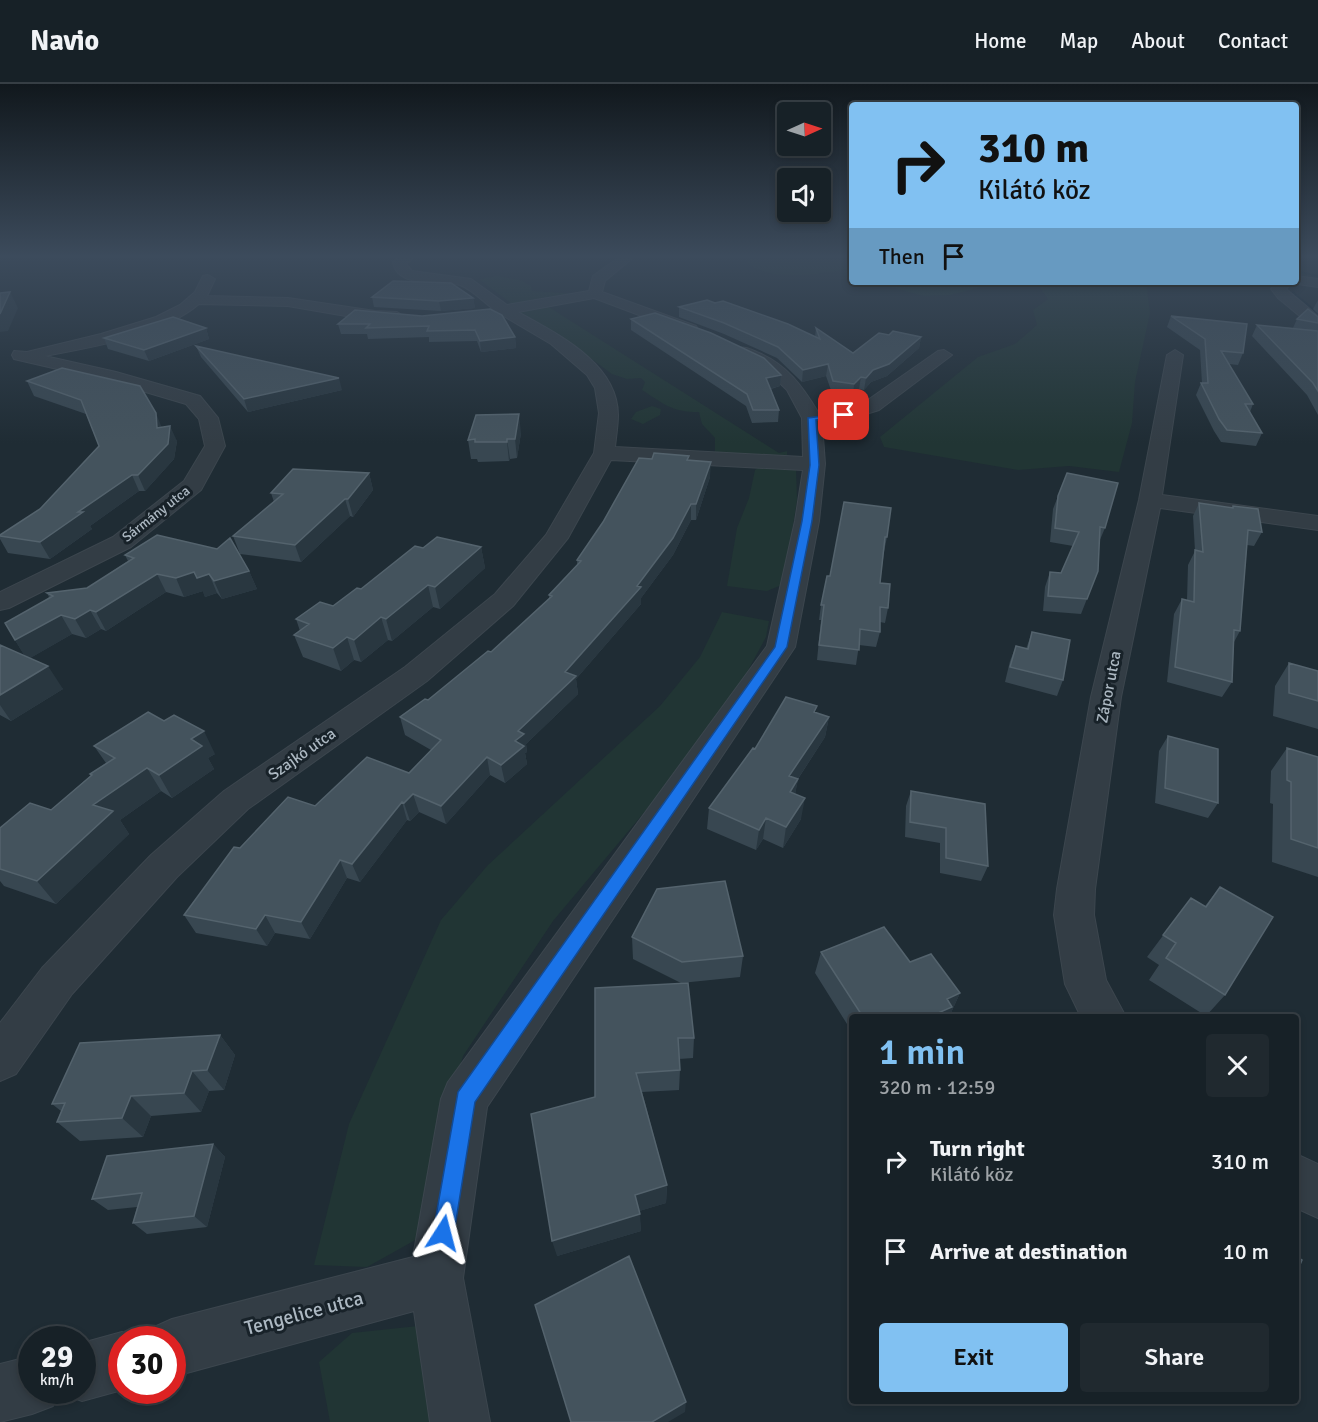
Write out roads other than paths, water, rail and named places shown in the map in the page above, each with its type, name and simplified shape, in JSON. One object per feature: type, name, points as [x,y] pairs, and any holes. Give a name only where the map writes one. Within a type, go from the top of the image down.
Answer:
[{"type":"street","points":[[10,356],[81,344],[124,333],[166,317]]},
{"type":"street","points":[[403,317],[414,318]]},
{"type":"street","points":[[516,317],[557,342],[594,372],[604,388],[609,413],[604,453],[814,465]]},
{"type":"street","points":[[658,317],[707,336]]},
{"type":"street","points":[[460,1422],[436,1278],[465,1099],[781,647],[807,521],[814,465],[812,418],[794,387],[770,364],[728,344]]},
{"type":"street","points":[[812,418],[844,415],[872,406],[944,355]]},
{"type":"street","name":"Zápor utca","points":[[1102,1014],[1086,984],[1074,915],[1076,889],[1106,697],[1150,500],[1175,355]]},
{"type":"street","name":"Sármány utca","points":[[0,602],[122,542],[193,485],[215,446],[208,418],[193,400],[110,376],[10,356]]},
{"type":"street","name":"Szajkó utca","points":[[0,1059],[57,981],[164,866],[220,814],[236,800],[416,674],[504,600],[556,538],[604,453]]},
{"type":"street","points":[[1150,500],[1318,523]]},
{"type":"street","points":[[1299,1181],[1318,1192]]},
{"type":"street","name":"Tengelice utca","points":[[186,1344],[436,1278]]},
{"type":"street","points":[[0,1394],[18,1389]]}]
